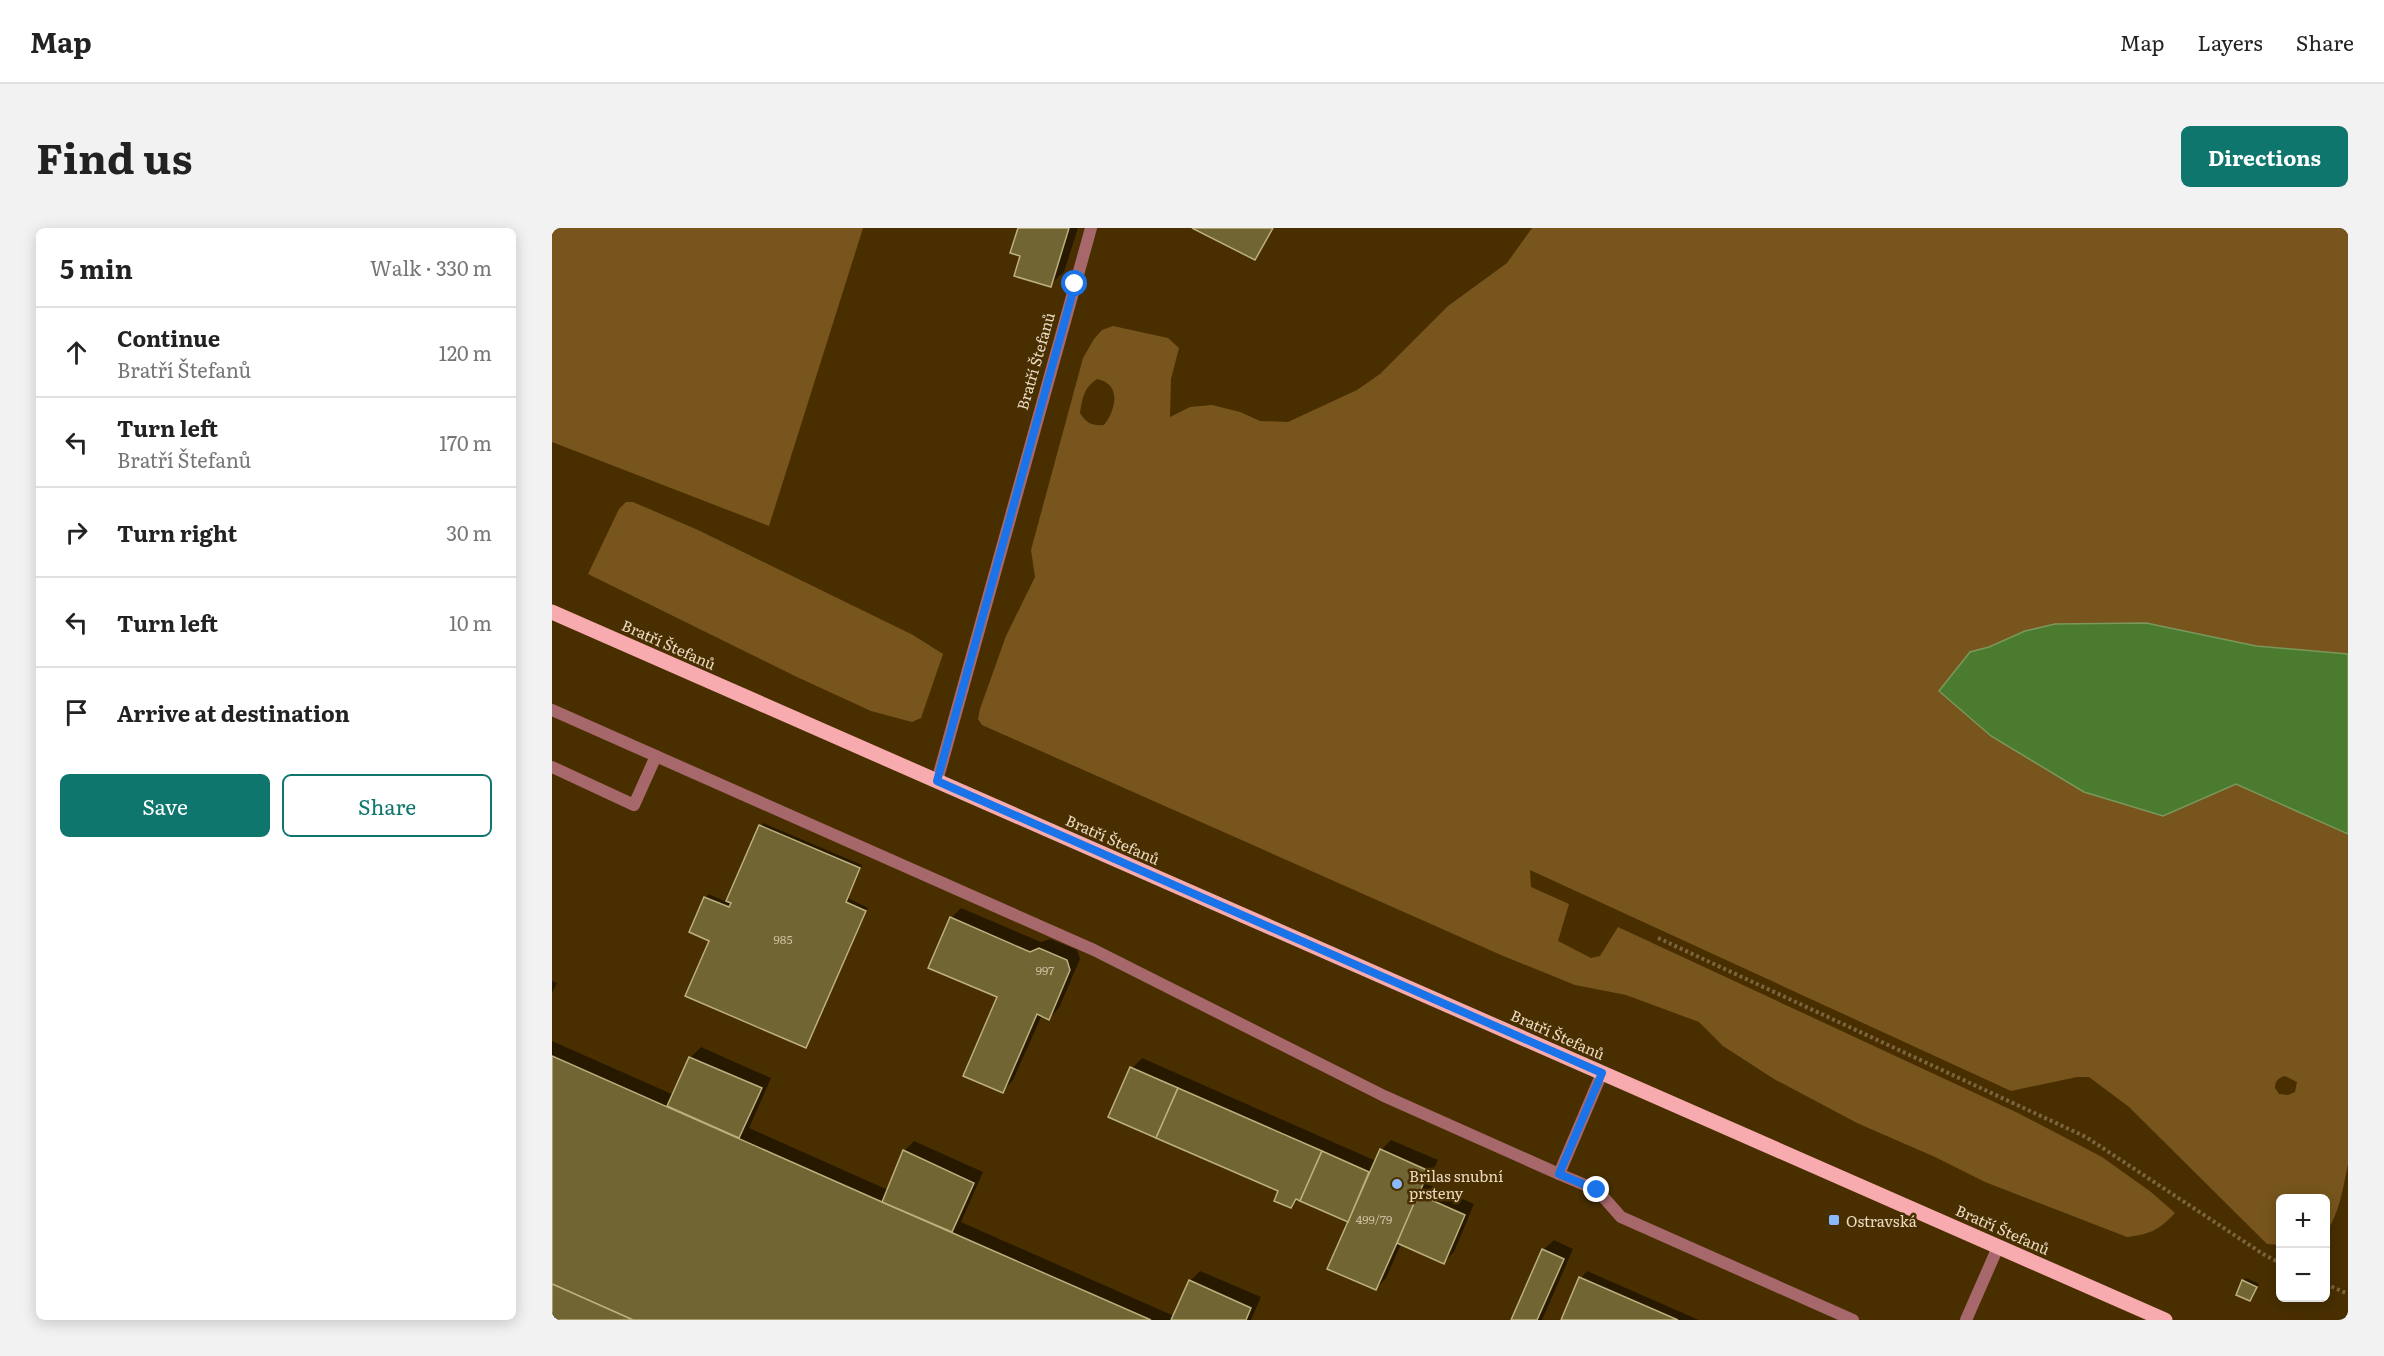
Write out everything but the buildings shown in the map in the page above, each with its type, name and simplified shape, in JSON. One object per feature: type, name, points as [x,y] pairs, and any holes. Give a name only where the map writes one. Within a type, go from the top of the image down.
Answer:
[{"type":"main road","name":"Bratří Štefanů","points":[[552,612],[2165,1320]]},
{"type":"street","name":"Bratří Štefanů","points":[[937,781],[1091,228]]},
{"type":"street","points":[[552,710],[1094,950],[1384,1096],[1597,1190],[1621,1217],[1854,1320]]},
{"type":"street","points":[[552,767],[634,805],[656,756]]},
{"type":"street","points":[[1559,1174],[1602,1073]]},
{"type":"street","points":[[1966,1320],[1998,1247]]},
{"type":"path","points":[[1658,938],[2086,1137],[2276,1261]]},
{"type":"path","points":[[2330,1286],[2348,1294]]},
{"type":"shaded area","points":[[552,228],[863,228],[769,526],[552,442]]},
{"type":"shaded area","points":[[1532,228],[2348,228],[2348,654],[2256,646],[1989,647],[1970,652],[2163,816],[2236,784],[2348,834],[2348,1164],[2338,1209],[2330,1226],[2330,1194],[2276,1194],[2276,1245],[2267,1244],[2129,1107],[2089,1077],[2077,1077],[2011,1091],[1530,870],[1531,887],[1569,904],[1558,941],[1591,958],[1600,956],[1618,927],[2018,1113],[2102,1157],[2151,1192],[2175,1213],[2154,1230],[2127,1237],[1985,1182],[1857,1123],[1774,1079],[1723,1046],[1699,1022],[1626,995],[1575,985],[1501,955],[982,725],[978,719],[980,709],[1006,636],[1035,577],[1031,550],[1083,358],[1102,330],[1113,326],[1168,338],[1179,348],[1171,379],[1170,417],[1190,407],[1212,405],[1240,412],[1260,421],[1288,422],[1357,390],[1380,374],[1448,306],[1507,263]],"holes":[[[1097,379],[1105,382],[1113,392],[1114,405],[1104,425],[1096,425],[1090,423],[1080,413],[1083,398],[1086,390]],[[2285,1076],[2297,1082],[2295,1092],[2288,1095],[2279,1094],[2275,1088],[2277,1080]]]},
{"type":"shaded area","points":[[626,502],[633,502],[698,530],[913,635],[943,654],[921,718],[912,722],[871,711],[588,574],[619,509]]},
{"type":"shaded area","points":[[2146,623],[2256,646],[2348,654],[2348,834],[2236,784],[2163,816],[2084,792],[1991,736],[1939,691],[1970,652],[1989,647],[2025,631],[2055,624]]},
{"type":"place","name":"Brilas snubní prsteny","points":[[1397,1184]]},
{"type":"place","name":"Ostravská","points":[[1834,1220]]},
{"type":"route","points":[[1075,284],[937,781],[1602,1073],[1559,1174],[1597,1190]]}]
